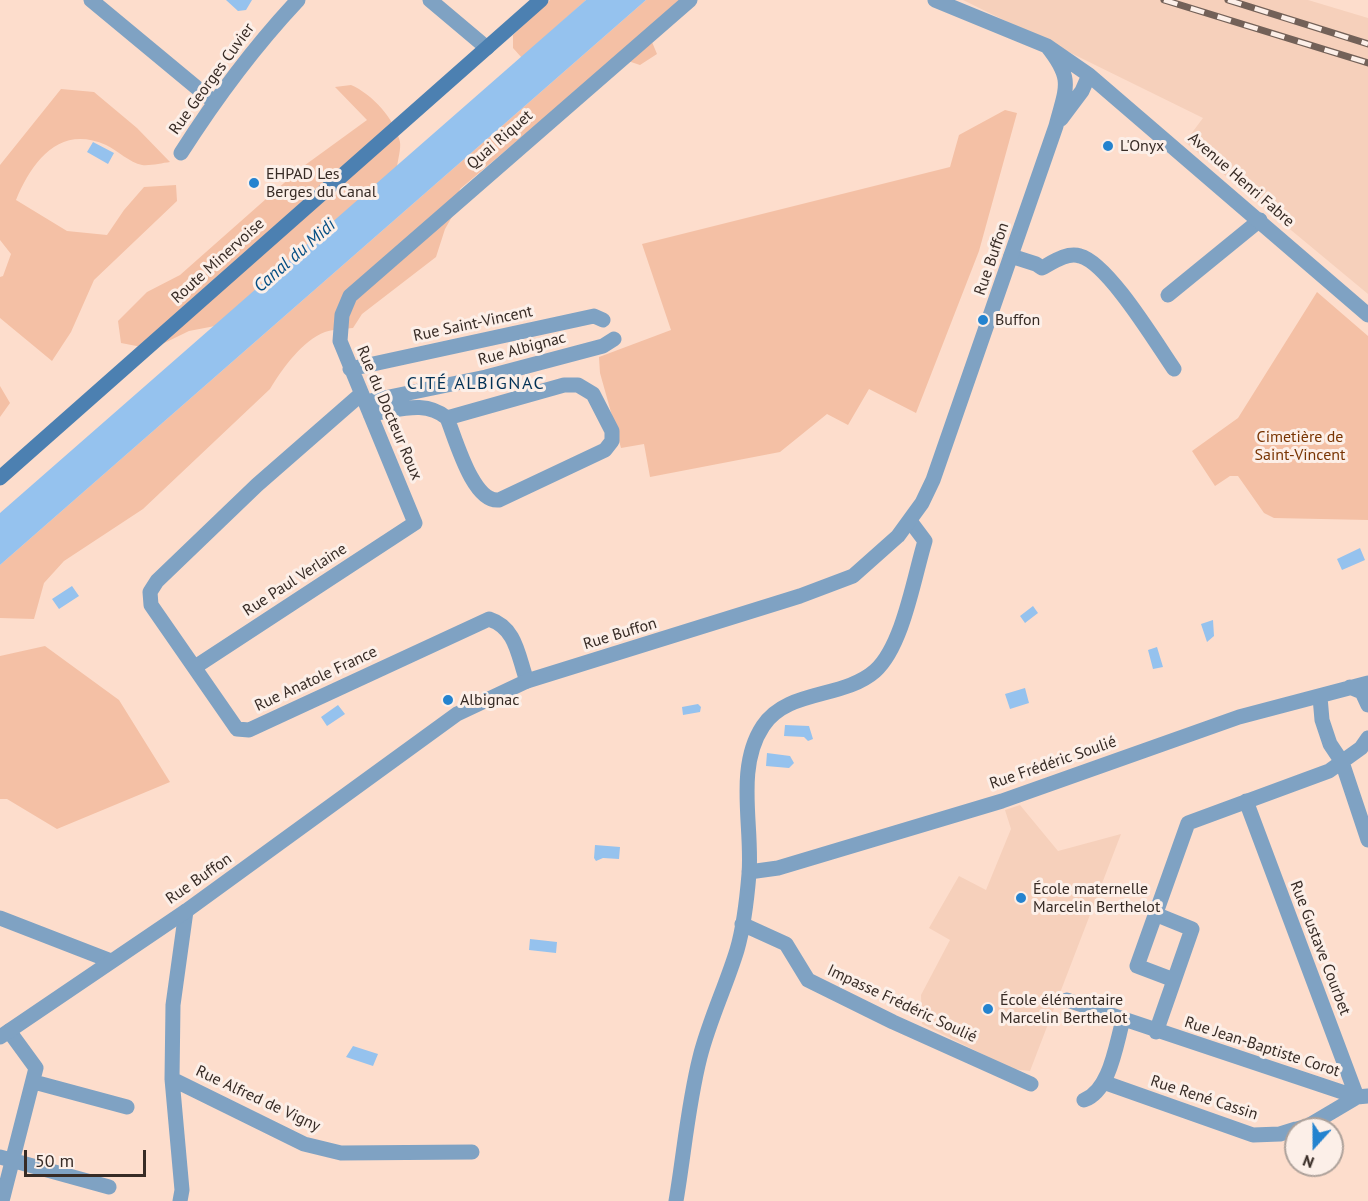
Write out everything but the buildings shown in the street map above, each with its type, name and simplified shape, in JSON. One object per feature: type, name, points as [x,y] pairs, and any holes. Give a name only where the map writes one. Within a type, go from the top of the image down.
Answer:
[{"type":"main road","name":"Route Minervoise","points":[[0,478],[541,0]]},
{"type":"street","points":[[91,0],[214,102]]},
{"type":"street","name":"Rue Georges Cuvier","points":[[181,153],[214,102],[259,42],[298,0]]},
{"type":"street","points":[[430,0],[487,48]]},
{"type":"street","name":"Quai Riquet","points":[[342,315],[350,296],[690,0]]},
{"type":"street","points":[[935,0],[1047,46],[1089,75]]},
{"type":"street","name":"Rue Buffon","points":[[5,1034],[186,910],[456,714],[527,681],[800,597],[853,576],[898,536],[910,521],[933,480],[1056,126],[1068,81],[1059,61],[1047,46]]},
{"type":"street","name":"Rue Buffon","points":[[1056,126],[1082,91],[1089,75]]},
{"type":"street","name":"Avenue Henri Fabre","points":[[1089,75],[1368,315]]},
{"type":"street","points":[[1168,295],[1260,220]]},
{"type":"street","points":[[1011,256],[1042,268],[1061,257],[1080,255],[1105,271],[1174,369]]},
{"type":"street","name":"Rue du Docteur Roux","points":[[342,315],[340,341],[416,523]]},
{"type":"street","name":"Rue Saint-Vincent","points":[[350,369],[594,316],[603,320]]},
{"type":"street","name":"Rue Albignac","points":[[365,404],[486,377],[603,346],[614,339]]},
{"type":"street","points":[[365,404],[419,406],[437,410],[447,418],[480,493],[491,501],[499,500],[605,450],[612,441],[612,431],[593,394],[578,385],[564,385],[447,418]]},
{"type":"street","name":"Rue Anatole France","points":[[365,404],[257,485],[157,581],[150,592],[151,604],[237,729],[249,730],[489,620],[501,623],[509,631],[527,681]]},
{"type":"street","points":[[676,1201],[700,1058],[738,947],[742,924],[749,872],[747,788],[751,756],[762,726],[780,708],[856,682],[875,671],[898,633],[925,541],[910,521]]},
{"type":"street","name":"Rue Paul Verlaine","points":[[195,667],[416,523]]},
{"type":"street","name":"Rue Frédéric Soulié","points":[[749,872],[778,868],[1002,801],[1239,717],[1368,683]]},
{"type":"street","points":[[1350,687],[1362,692],[1368,705]]},
{"type":"street","points":[[1320,697],[1322,720],[1330,744],[1342,762],[1368,840]]},
{"type":"street","points":[[1174,980],[1137,966],[1188,823],[1329,771],[1361,748],[1368,738]]},
{"type":"street","name":"Rue Gustave Courbet","points":[[1246,801],[1363,1096]]},
{"type":"street","points":[[180,1201],[182,1190],[172,1079],[173,1005],[186,910]]},
{"type":"street","name":"Rue Jean-Baptiste Corot","points":[[1155,914],[1192,929],[1156,1032]]},
{"type":"street","points":[[0,918],[111,962]]},
{"type":"street","name":"Impasse Frédéric Soulié","points":[[742,924],[786,944],[808,980],[893,1022],[1031,1084]]},
{"type":"street","name":"Rue Jean-Baptiste Corot","points":[[1067,1000],[1156,1032],[1363,1096]]},
{"type":"street","points":[[1084,1100],[1093,1097],[1103,1082],[1123,1020]]},
{"type":"street","points":[[3,1201],[7,1159],[34,1082],[36,1068],[5,1034]]},
{"type":"street","name":"Rue Alfred de Vigny","points":[[172,1079],[304,1144],[341,1153],[472,1152]]},
{"type":"street","points":[[34,1082],[127,1107]]},
{"type":"street","name":"Rue René Cassin","points":[[1103,1082],[1253,1135],[1284,1133]]},
{"type":"street","name":"Rue René Cassin","points":[[1324,1117],[1363,1096]]},
{"type":"street","points":[[7,1159],[110,1187]]},
{"type":"shaded area","points":[[963,0],[1308,0],[1368,18],[1368,294],[1185,142],[1203,118]]},
{"type":"shaded area","name":"École maternelle Marcelin Berthelot","points":[[1020,805],[1058,851],[1121,834],[1030,1071],[1012,1069],[922,1024],[921,995],[950,940],[929,928],[959,876],[986,890],[1011,829],[1005,810]]},
{"type":"green space","points":[[550,0],[586,0],[522,58],[513,48],[513,35]]},
{"type":"green space","points":[[646,0],[684,0],[647,30],[657,54],[640,65],[625,60],[543,119],[460,189],[453,215],[445,229],[436,257],[362,314],[353,328],[325,332],[309,341],[287,364],[270,389],[143,509],[64,561],[44,583],[34,619],[0,618],[0,565]]},
{"type":"green space","points":[[351,85],[367,94],[388,116],[400,142],[397,167],[215,326],[189,331],[152,349],[121,343],[118,321],[147,292],[180,275],[301,168],[367,120],[335,87]]},
{"type":"green space","points":[[61,89],[94,92],[137,128],[170,162],[142,165],[106,145],[74,139],[49,150],[39,160],[30,172],[16,200],[67,231],[107,235],[144,187],[176,185],[177,201],[94,280],[71,332],[52,361],[0,318],[0,277],[3,276],[11,254],[0,240],[0,165]]},
{"type":"green space","points":[[1005,110],[1017,113],[979,251],[916,413],[869,389],[848,425],[827,414],[780,452],[650,477],[644,444],[621,448],[600,373],[599,357],[671,330],[642,244],[950,167],[959,135]]},
{"type":"green space","name":"Cimetière de Saint-Vincent","points":[[1317,292],[1368,336],[1368,520],[1274,518],[1264,513],[1238,476],[1230,476],[1215,486],[1192,451],[1238,418]]},
{"type":"green space","points":[[0,386],[10,403],[0,417]]},
{"type":"green space","points":[[45,646],[119,700],[170,782],[57,829],[7,799],[0,799],[0,656]]},
{"type":"water","points":[[226,0],[252,0],[246,10],[238,11]]},
{"type":"water","name":"Canal du Midi","points":[[586,0],[646,0],[0,565],[0,513]]},
{"type":"water","points":[[93,142],[114,153],[108,164],[87,152]]},
{"type":"water","points":[[1360,548],[1365,560],[1342,570],[1337,559]]},
{"type":"water","points":[[72,586],[79,596],[59,609],[52,599]]},
{"type":"water","points":[[1033,606],[1038,613],[1025,623],[1020,616]]},
{"type":"water","points":[[1213,620],[1214,636],[1207,642],[1201,624]]},
{"type":"water","points":[[1157,647],[1163,667],[1153,669],[1148,650]]},
{"type":"water","points":[[1025,688],[1029,703],[1010,709],[1005,694]]},
{"type":"water","points":[[698,704],[701,707],[700,712],[683,715],[682,707]]},
{"type":"water","points":[[338,705],[345,714],[327,726],[321,717]]},
{"type":"water","points":[[785,725],[809,726],[813,739],[808,741],[804,737],[784,736]]},
{"type":"water","points":[[767,753],[790,756],[794,763],[789,768],[766,766]]},
{"type":"water","points":[[595,845],[620,847],[619,859],[603,858],[596,861],[594,858]]},
{"type":"water","points":[[530,939],[557,942],[556,953],[529,950]]},
{"type":"water","points":[[353,1046],[378,1054],[373,1066],[346,1057]]},
{"type":"railway","points":[[1164,0],[1368,63]]},
{"type":"railway","points":[[1228,0],[1368,44]]},
{"type":"place","name":"L'Onyx","points":[[1108,146]]},
{"type":"place","name":"EHPAD Les Berges du Canal","points":[[254,183]]},
{"type":"place","name":"Buffon","points":[[983,320]]},
{"type":"place","name":"Albignac","points":[[448,700]]},
{"type":"place","name":"École maternelle Marcelin Berthelot","points":[[1021,898]]},
{"type":"place","name":"École élémentaire Marcelin Berthelot","points":[[988,1009]]},
{"type":"district","name":"CITÉ ALBIGNAC","points":[[476,384]]}]
